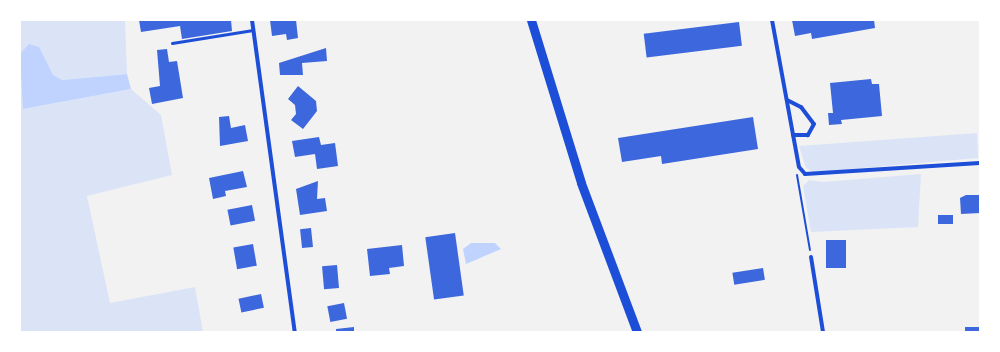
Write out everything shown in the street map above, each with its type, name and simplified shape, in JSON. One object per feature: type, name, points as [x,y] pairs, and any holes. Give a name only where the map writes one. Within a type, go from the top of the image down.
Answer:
[{"type":"main road","points":[[531,20],[581,183],[637,332]]},
{"type":"street","points":[[252,20],[295,332]]},
{"type":"street","points":[[772,20],[799,166],[805,174],[815,176],[980,163]]},
{"type":"street","points":[[787,100],[801,106],[814,124],[808,135],[793,135]]},
{"type":"street","points":[[811,257],[823,332]]},
{"type":"lane","points":[[172,43],[253,30]]},
{"type":"path","points":[[799,166],[796,171],[811,257]]},
{"type":"shaded area","points":[[20,20],[125,20],[127,74],[62,80],[23,109],[131,89],[161,115],[172,175],[87,196],[110,303],[195,287],[203,332],[20,332]]},
{"type":"shaded area","points":[[977,133],[978,158],[829,171],[813,172],[806,168],[799,146]]},
{"type":"shaded area","points":[[921,174],[918,227],[811,232],[803,186],[809,180],[822,182]]},
{"type":"water","points":[[29,44],[39,47],[53,75],[62,80],[127,74],[131,89],[23,109],[20,54]]},
{"type":"water","points":[[471,243],[495,243],[501,249],[466,264],[463,249]]},
{"type":"building","points":[[139,20],[231,20],[232,31],[182,39],[180,26],[141,32]]},
{"type":"building","points":[[270,20],[296,20],[298,38],[287,40],[286,34],[272,36]]},
{"type":"building","points":[[792,20],[874,20],[875,28],[812,39],[811,33],[795,36]]},
{"type":"building","points":[[739,22],[742,46],[647,58],[644,34]]},
{"type":"building","points":[[326,48],[327,61],[302,63],[303,75],[280,75],[279,63]]},
{"type":"building","points":[[167,49],[169,62],[177,61],[183,98],[152,104],[149,88],[160,86],[157,50]]},
{"type":"building","points":[[871,79],[872,84],[879,84],[882,116],[841,120],[842,124],[829,125],[828,113],[833,113],[830,83]]},
{"type":"building","points":[[298,86],[316,101],[317,111],[303,129],[291,120],[296,114],[295,105],[288,99]]},
{"type":"building","points":[[229,116],[231,128],[245,125],[248,141],[220,146],[219,117]]},
{"type":"building","points":[[753,117],[758,149],[662,164],[661,156],[622,162],[618,138]]},
{"type":"building","points":[[319,137],[321,145],[335,143],[338,166],[317,169],[315,154],[295,157],[292,141]]},
{"type":"building","points":[[243,171],[247,187],[225,191],[226,196],[213,199],[209,178]]},
{"type":"building","points":[[318,181],[317,199],[325,198],[327,211],[300,215],[296,189]]},
{"type":"building","points":[[966,195],[980,195],[980,213],[961,214],[960,198]]},
{"type":"building","points":[[252,205],[255,221],[231,225],[227,210]]},
{"type":"building","points":[[938,215],[953,215],[953,224],[938,224]]},
{"type":"building","points":[[311,228],[313,247],[302,248],[300,229]]},
{"type":"building","points":[[455,233],[464,295],[434,300],[425,237]]},
{"type":"building","points":[[826,240],[846,240],[846,268],[826,268]]},
{"type":"building","points":[[253,244],[257,266],[237,269],[233,247]]},
{"type":"building","points":[[402,245],[404,266],[389,268],[390,274],[370,276],[367,249]]},
{"type":"building","points":[[337,265],[339,288],[324,289],[322,266]]},
{"type":"building","points":[[763,268],[765,280],[734,285],[732,273]]},
{"type":"building","points":[[261,294],[264,308],[241,312],[239,299]]},
{"type":"building","points":[[344,303],[347,319],[330,322],[327,306]]},
{"type":"building","points":[[354,327],[354,332],[336,332],[336,329]]},
{"type":"building","points":[[965,327],[980,327],[980,332],[965,332]]}]
